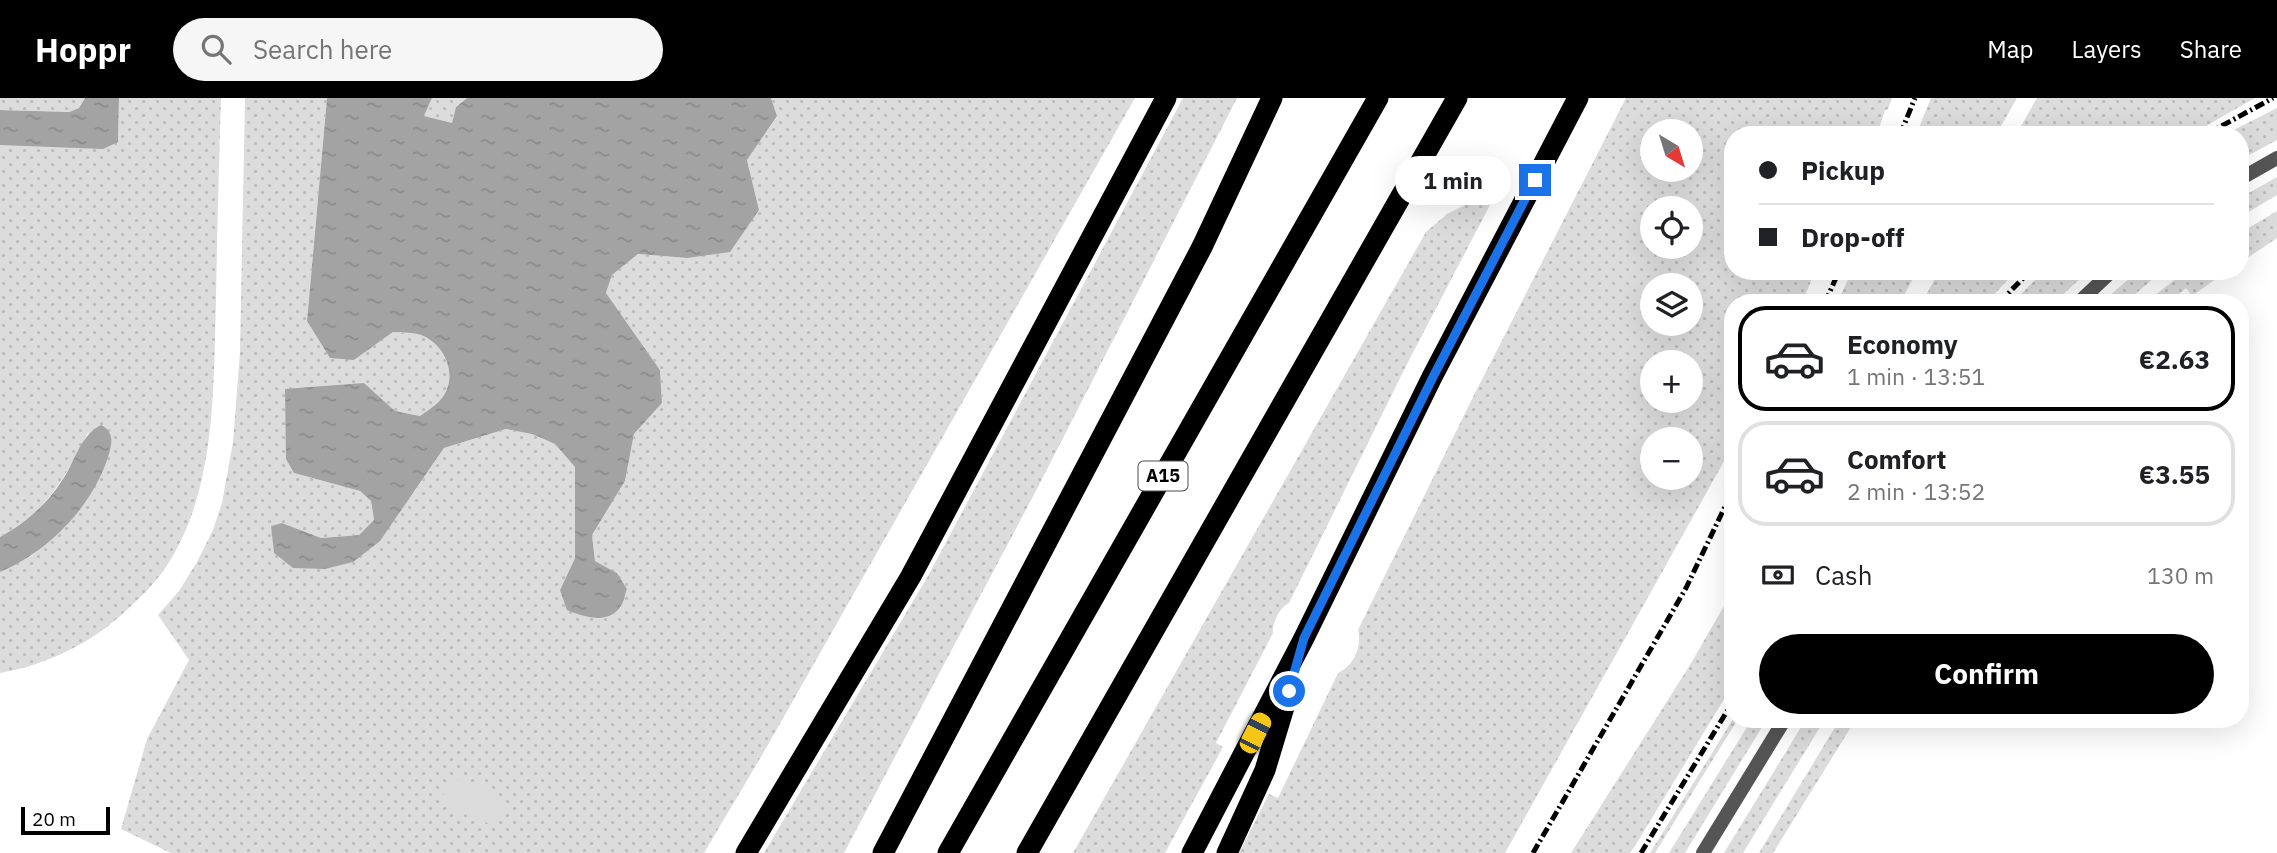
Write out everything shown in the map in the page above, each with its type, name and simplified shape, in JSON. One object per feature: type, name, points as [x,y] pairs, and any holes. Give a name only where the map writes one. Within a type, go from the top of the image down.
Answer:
[{"type":"highway","points":[[746,853],[911,576],[1166,98]]},
{"type":"highway","points":[[883,853],[1202,247],[1272,98]]},
{"type":"highway","name":"A15","points":[[948,853],[1378,98]]},
{"type":"highway","points":[[1027,853],[1457,98]]},
{"type":"highway","points":[[1192,853],[1304,638],[1433,377],[1578,98]]},
{"type":"highway","points":[[1227,853],[1265,770],[1304,638]]},
{"type":"street","points":[[2249,174],[2277,158]]},
{"type":"street","points":[[2088,294],[2102,280]]},
{"type":"street","points":[[1703,853],[1779,728]]},
{"type":"shaded area","points":[[0,98],[85,98],[79,108],[69,112],[0,110]]},
{"type":"shaded area","points":[[119,98],[221,98],[214,368],[209,438],[203,472],[183,537],[156,581],[138,600],[78,646],[47,660],[0,673],[0,572],[31,556],[66,526],[89,431],[54,492],[31,516],[0,537],[0,141],[118,142]]},
{"type":"shaded area","points":[[245,98],[327,98],[307,321],[354,360],[393,332],[421,335],[441,350],[449,373],[443,397],[420,416],[395,411],[364,383],[294,473],[360,491],[371,501],[374,521],[359,535],[321,538],[282,523],[272,526],[274,553],[325,569],[414,492],[444,448],[506,429],[532,434],[555,444],[575,467],[575,558],[560,590],[606,617],[621,607],[627,589],[617,573],[595,561],[592,535],[625,481],[634,434],[662,403],[660,370],[606,293],[612,275],[638,254],[687,258],[759,210],[747,160],[777,116],[771,98],[1135,98],[704,853],[171,853],[121,829],[147,739],[189,660],[158,615],[179,591],[213,530],[222,503],[233,442],[240,352]]},
{"type":"shaded area","points":[[432,98],[467,98],[456,107],[452,124],[424,116]]},
{"type":"shaded area","points":[[1183,98],[1237,98],[1039,485],[844,853],[764,853],[928,576]]},
{"type":"shaded area","points":[[1626,98],[1892,98],[1880,126],[1724,126],[1724,280],[1811,280],[1806,294],[1724,294],[1724,461],[1505,853],[1239,853],[1269,794],[1278,798],[1338,673],[1344,670],[1356,655],[1358,630],[1472,399]]},
{"type":"shaded area","points":[[1931,98],[2017,98],[2001,126],[1920,126]]},
{"type":"shaded area","points":[[2037,98],[2255,98],[2206,126],[2021,126]]},
{"type":"shaded area","points":[[2277,108],[2277,140],[2249,155],[2249,126],[2242,126]]},
{"type":"shaded area","points":[[2277,177],[2277,195],[2249,212],[2249,193]]},
{"type":"shaded area","points":[[1471,202],[1491,203],[1406,366],[1289,603],[1277,616],[1273,633],[1216,743],[1223,747],[1165,853],[1073,853],[1426,232],[1447,214]]},
{"type":"shaded area","points":[[2277,211],[2277,238],[2249,257],[2249,228]]},
{"type":"shaded area","points":[[1848,280],[1912,280],[1905,294],[1841,294]]},
{"type":"shaded area","points":[[1934,280],[2008,280],[1994,294],[1927,294]]},
{"type":"shaded area","points":[[2035,280],[2078,280],[2064,294],[2021,294]]},
{"type":"shaded area","points":[[2128,280],[2152,280],[2135,294],[2111,294]]},
{"type":"shaded area","points":[[2174,280],[2214,280],[2195,294],[2190,294],[2186,288],[2179,294],[2157,294]]},
{"type":"shaded area","points":[[1724,606],[1724,699],[1635,846],[1630,853],[1571,853],[1690,665]]},
{"type":"shaded area","points":[[1727,728],[1732,728],[1655,853],[1650,853]]},
{"type":"shaded area","points":[[1746,728],[1761,728],[1685,853],[1669,853]]},
{"type":"shaded area","points":[[1800,728],[1819,728],[1743,853],[1724,853]]},
{"type":"shaded area","points":[[1835,728],[1850,728],[1773,853],[1759,853]]},
{"type":"shaded area","points":[[459,779],[475,783],[504,800],[507,811],[503,819],[493,825],[446,807],[443,796],[447,783]]},
{"type":"water","points":[[85,98],[119,98],[118,142],[103,149],[0,145],[0,110],[69,112],[79,108]]},
{"type":"water","points":[[327,98],[432,98],[424,116],[452,123],[456,107],[467,98],[771,98],[777,116],[747,160],[759,210],[730,252],[687,258],[638,254],[612,275],[606,293],[660,370],[662,403],[634,434],[625,481],[592,535],[595,561],[617,573],[627,589],[621,606],[610,616],[588,617],[567,610],[560,590],[575,558],[575,467],[555,444],[532,434],[506,429],[444,448],[380,541],[353,562],[325,569],[293,568],[274,553],[271,526],[282,523],[321,538],[359,535],[374,520],[371,501],[360,491],[294,473],[286,459],[285,389],[364,383],[395,411],[420,416],[442,397],[449,381],[448,365],[441,350],[421,335],[393,332],[354,360],[330,358],[307,321]]},
{"type":"water","points":[[101,425],[109,431],[111,443],[101,475],[91,493],[66,526],[51,540],[35,553],[0,572],[0,537],[26,520],[49,498],[66,475],[82,443]]},
{"type":"railway","points":[[1904,126],[1915,98]]},
{"type":"railway","points":[[2222,126],[2273,98]]},
{"type":"railway","points":[[1829,294],[1835,280]]},
{"type":"railway","points":[[2008,294],[2021,280]]},
{"type":"railway","points":[[1533,853],[1686,588],[1724,509]]},
{"type":"railway","points":[[1641,853],[1724,716]]},
{"type":"route","points":[[1289,691],[1304,638],[1433,377],[1535,180]]}]
